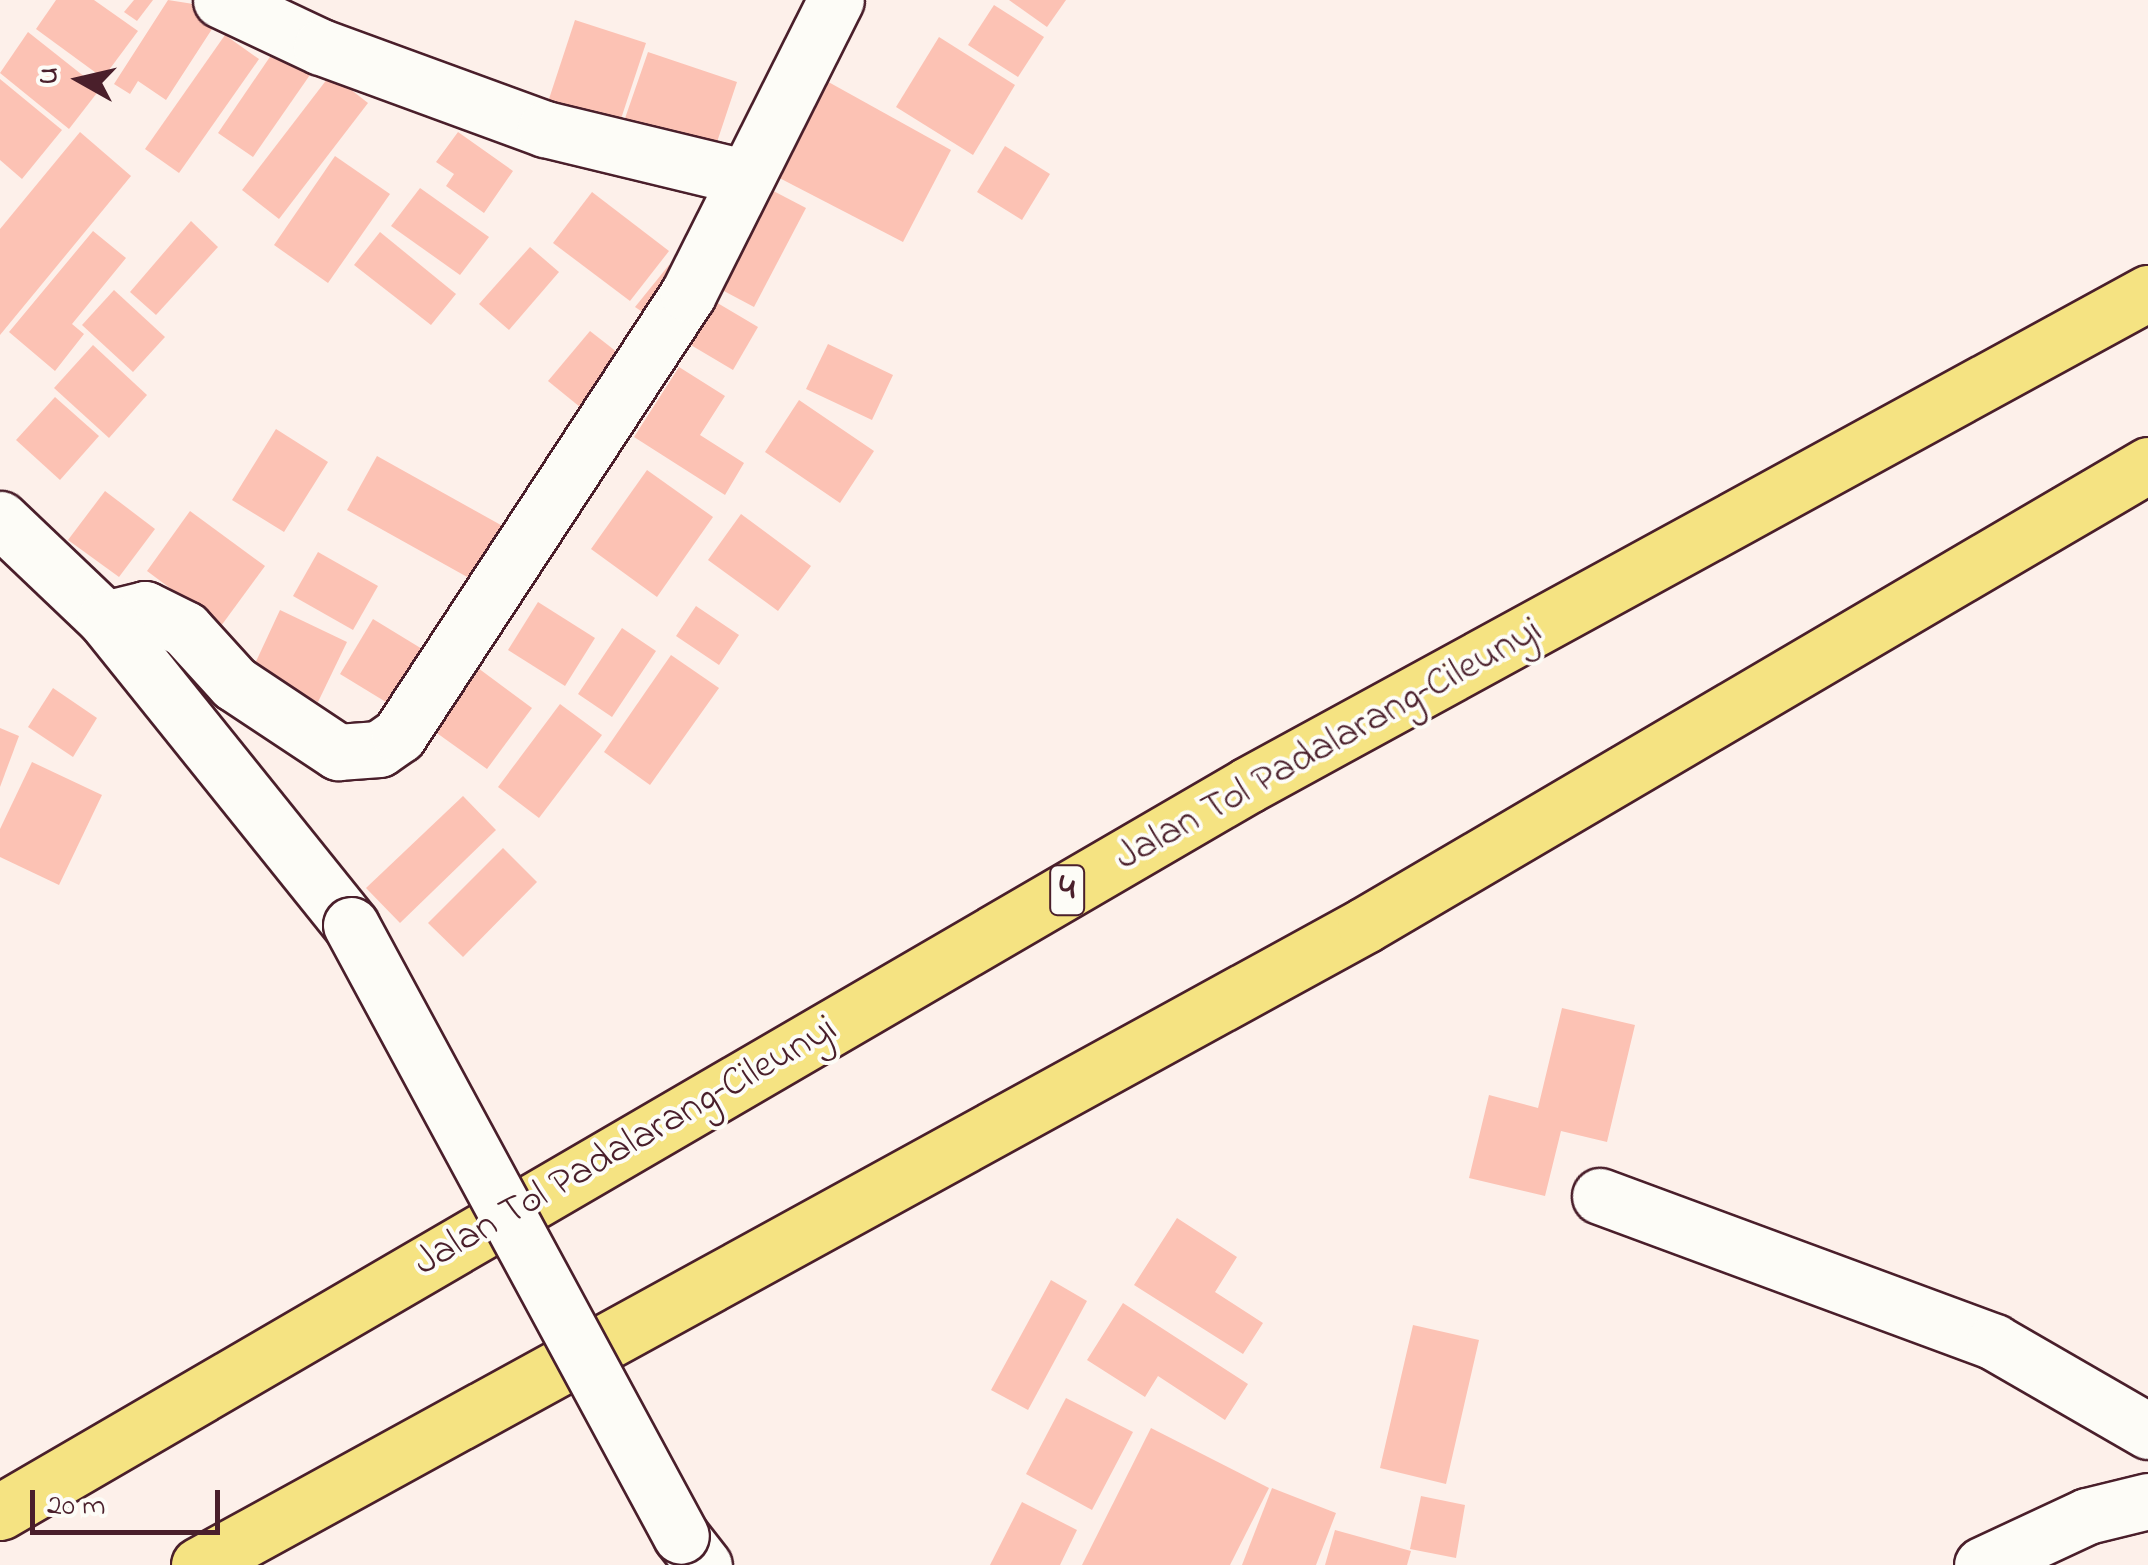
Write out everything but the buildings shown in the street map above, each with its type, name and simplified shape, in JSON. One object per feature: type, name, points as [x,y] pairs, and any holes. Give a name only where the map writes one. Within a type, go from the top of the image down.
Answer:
[{"type":"highway","name":"Jalan Tol Padalarang–Cileunyi","points":[[0,1512],[1248,785],[2148,293]]},
{"type":"highway","points":[[198,1565],[1365,925],[2148,465]]},
{"type":"street","points":[[222,0],[320,47],[545,129],[740,176]]},
{"type":"street","points":[[105,619],[145,608],[186,629],[234,683],[338,752],[380,749],[400,735],[688,294],[740,176],[836,0]]},
{"type":"street","points":[[0,520],[105,619],[352,925],[692,1550]]},
{"type":"street","points":[[1600,1196],[1994,1342],[2148,1431]]},
{"type":"street","points":[[1982,1565],[2088,1516],[2148,1501]]}]
